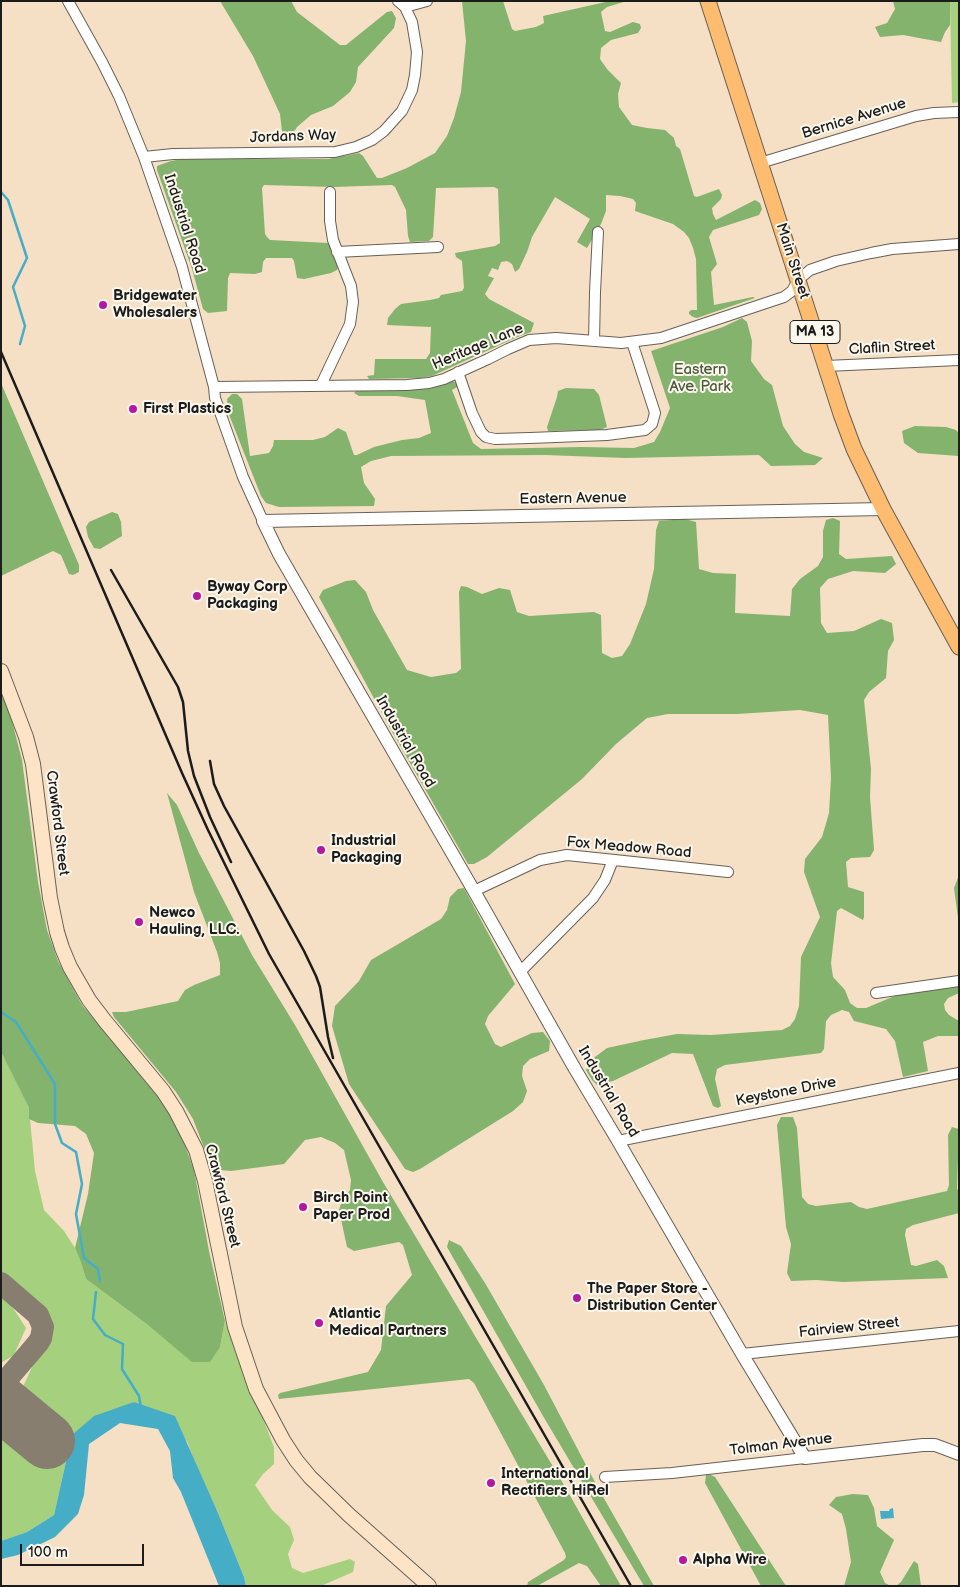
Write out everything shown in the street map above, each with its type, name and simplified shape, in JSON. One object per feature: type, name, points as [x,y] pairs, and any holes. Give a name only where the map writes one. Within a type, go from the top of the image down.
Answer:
[{"type":"main road","name":"Main Street","points":[[708,1],[856,454],[883,509],[959,647]]},
{"type":"main road","name":"Crawford Street","points":[[1,671],[15,703],[33,764],[50,898],[62,948],[89,1000],[163,1091],[180,1117],[196,1150],[205,1181],[235,1327],[256,1390],[283,1440],[310,1477],[428,1586]]},
{"type":"street","name":"Industrial Road","points":[[68,1],[122,102],[144,157],[182,267],[214,387],[215,398],[239,465],[279,554],[575,1069],[805,1458]]},
{"type":"street","points":[[402,4],[427,1]]},
{"type":"street","name":"Jordans Way","points":[[144,157],[173,154],[335,152],[356,147],[372,140],[396,118],[406,103],[414,83],[417,52],[412,22],[402,4]]},
{"type":"street","name":"Bernice Avenue","points":[[760,163],[916,116],[959,112]]},
{"type":"street","points":[[320,385],[350,324],[352,316],[352,292],[337,252],[331,228],[330,192]]},
{"type":"street","points":[[594,342],[598,232]]},
{"type":"street","name":"Heritage Lane","points":[[214,387],[416,385],[436,382],[528,340],[556,338],[594,342],[632,342],[668,336],[784,297],[792,291],[798,280],[810,270],[836,261],[903,248],[959,244]]},
{"type":"street","points":[[337,252],[438,246]]},
{"type":"street","points":[[458,372],[472,412],[481,432],[486,437],[495,439],[607,435],[645,430],[652,424],[655,413],[632,342]]},
{"type":"street","name":"Claflin Street","points":[[826,366],[959,360]]},
{"type":"street","name":"Eastern Avenue","points":[[263,521],[883,509]]},
{"type":"street","name":"Fox Meadow Road","points":[[474,891],[540,860],[567,855],[728,872]]},
{"type":"street","points":[[520,972],[593,898],[605,880],[613,860]]},
{"type":"street","points":[[876,993],[959,981]]},
{"type":"street","name":"Keystone Drive","points":[[618,1141],[959,1073]]},
{"type":"street","name":"Fairview Street","points":[[742,1354],[959,1331]]},
{"type":"street","name":"Tolman Avenue","points":[[605,1477],[672,1474],[923,1445],[934,1445],[959,1454]]},
{"type":"green space","points":[[220,1],[291,1],[297,12],[340,45],[346,45],[387,12],[392,11],[396,18],[394,28],[358,67],[356,82],[350,92],[333,106],[311,115],[297,127],[289,139],[283,140],[280,114],[253,56]]},
{"type":"green space","points":[[462,1],[503,1],[512,29],[515,31],[536,27],[544,23],[543,16],[610,1],[627,1],[607,7],[601,12],[605,31],[610,32],[633,22],[640,24],[641,28],[638,33],[611,40],[601,48],[600,59],[621,83],[618,94],[619,107],[632,125],[665,130],[674,138],[676,146],[680,149],[694,196],[697,197],[719,189],[722,195],[721,199],[712,208],[716,220],[755,200],[760,203],[762,209],[759,215],[713,230],[709,237],[717,264],[711,272],[714,305],[755,298],[697,318],[693,317],[689,312],[697,310],[696,259],[689,238],[684,232],[673,224],[635,211],[636,203],[633,199],[606,195],[606,211],[587,248],[577,242],[590,219],[555,197],[532,237],[519,269],[515,272],[512,264],[507,261],[501,262],[498,270],[492,268],[488,276],[494,278],[485,294],[489,299],[534,323],[531,332],[432,376],[369,379],[367,376],[374,375],[375,359],[426,359],[430,353],[431,327],[387,325],[388,318],[401,304],[430,300],[439,298],[441,295],[462,291],[464,288],[462,261],[456,257],[455,253],[495,246],[500,243],[498,189],[494,187],[436,188],[433,237],[429,241],[410,242],[406,210],[395,187],[392,185],[334,187],[264,185],[262,188],[265,234],[267,237],[270,240],[328,243],[331,245],[339,266],[337,270],[331,273],[304,279],[297,278],[292,258],[266,258],[263,262],[262,272],[255,274],[230,273],[228,278],[227,311],[208,313],[203,309],[192,269],[157,166],[182,159],[328,159],[359,153],[377,178],[382,178],[407,168],[435,153],[447,136],[461,92],[466,41]]},
{"type":"green space","points":[[893,1],[950,1],[950,25],[941,42],[903,35],[880,37],[875,27],[887,23],[895,9]]},
{"type":"green space","points":[[950,1],[959,1],[959,102],[952,103]]},
{"type":"green space","name":"Eastern Ave. Park","points":[[742,318],[747,322],[752,341],[751,361],[764,379],[772,385],[783,426],[795,444],[804,452],[823,458],[815,465],[771,466],[759,455],[625,458],[546,455],[391,456],[371,461],[361,467],[364,483],[375,499],[374,506],[279,507],[266,503],[261,496],[228,412],[227,399],[232,394],[237,394],[242,399],[250,456],[269,453],[274,440],[313,440],[325,437],[338,428],[346,432],[354,455],[357,455],[374,447],[419,438],[431,433],[425,400],[397,396],[359,396],[354,393],[356,391],[413,390],[437,386],[449,381],[455,382],[459,386],[452,390],[473,443],[481,449],[634,448],[654,442],[670,408],[651,351],[723,327]]},
{"type":"green space","points":[[1,383],[79,565],[79,572],[73,575],[69,574],[61,555],[53,551],[1,576]]},
{"type":"green space","points":[[566,388],[594,389],[599,395],[607,427],[600,430],[548,431],[547,427],[558,391]]},
{"type":"green space","points":[[915,426],[946,427],[956,430],[959,434],[959,456],[918,453],[904,443],[902,431]]},
{"type":"green space","points":[[112,512],[118,514],[121,522],[122,536],[100,549],[94,548],[88,537],[86,527],[89,522]]},
{"type":"green space","points":[[833,518],[840,521],[839,554],[846,559],[892,556],[896,564],[885,573],[853,571],[828,579],[820,588],[821,623],[827,633],[854,631],[881,619],[892,623],[894,640],[888,651],[886,678],[869,692],[864,700],[871,769],[870,797],[874,850],[870,857],[851,858],[846,862],[848,887],[864,892],[864,917],[863,920],[841,908],[837,911],[831,963],[833,977],[845,990],[850,1003],[857,1008],[866,1008],[897,995],[959,985],[959,993],[948,998],[944,1004],[945,1010],[949,1015],[959,1021],[959,1036],[938,1036],[923,1042],[928,1071],[903,1077],[895,1041],[886,1029],[854,1021],[849,1012],[842,1010],[831,1015],[826,1021],[824,1049],[821,1053],[725,1065],[717,1069],[715,1079],[721,1106],[718,1108],[713,1106],[693,1054],[672,1053],[613,1081],[597,1085],[586,1070],[591,1060],[607,1048],[677,1034],[711,1035],[782,1030],[790,1026],[795,1019],[799,1006],[801,957],[820,917],[804,872],[805,859],[822,837],[829,813],[831,778],[828,715],[800,710],[737,714],[668,714],[647,718],[616,744],[582,779],[487,857],[474,864],[468,864],[390,728],[319,597],[323,590],[346,581],[355,580],[366,592],[373,610],[407,670],[431,677],[456,673],[461,669],[459,592],[461,586],[482,594],[499,588],[510,590],[517,612],[529,616],[594,612],[601,615],[602,653],[612,658],[622,656],[630,644],[646,604],[654,569],[656,530],[659,521],[685,519],[696,522],[699,569],[713,573],[736,574],[735,613],[790,616],[792,589],[800,579],[818,566],[823,557],[823,531],[826,520]]},
{"type":"green space","points":[[1,690],[7,702],[22,760],[38,882],[47,930],[58,961],[82,1005],[151,1086],[179,1129],[194,1170],[209,1251],[225,1321],[220,1347],[210,1362],[192,1362],[148,1325],[86,1279],[75,1248],[88,1194],[94,1153],[86,1134],[75,1126],[38,1123],[29,1119],[29,1108],[1,1052]]},
{"type":"green space","points":[[167,793],[177,805],[199,853],[252,955],[295,1025],[383,1182],[564,1485],[621,1586],[601,1586],[587,1566],[579,1563],[537,1586],[527,1586],[528,1582],[564,1560],[566,1557],[565,1553],[474,1383],[469,1379],[279,1399],[278,1395],[280,1393],[368,1372],[381,1350],[386,1306],[412,1275],[403,1245],[399,1242],[354,1251],[347,1247],[339,1210],[342,1201],[350,1190],[351,1180],[344,1150],[335,1143],[321,1137],[305,1140],[284,1164],[231,1171],[220,1170],[210,1163],[193,1119],[176,1092],[114,1017],[112,1012],[126,1012],[178,1001],[185,990],[220,975],[220,963],[217,952],[194,892]]},
{"type":"green space","points":[[959,875],[959,925],[954,888]]},
{"type":"green space","points":[[464,888],[515,984],[488,1016],[485,1024],[495,1044],[501,1047],[532,1033],[543,1032],[550,1041],[549,1051],[530,1059],[523,1066],[522,1076],[527,1091],[523,1102],[513,1111],[413,1172],[405,1169],[349,1084],[332,1026],[335,1006],[359,981],[371,960],[441,919],[447,910],[450,897],[458,889]]},
{"type":"green space","points":[[1,1052],[29,1108],[35,1171],[44,1210],[64,1231],[75,1248],[86,1279],[148,1325],[220,1347],[225,1321],[274,1447],[274,1464],[255,1485],[272,1510],[290,1527],[294,1540],[288,1554],[292,1568],[303,1573],[350,1559],[355,1562],[353,1572],[321,1586],[246,1586],[218,1513],[187,1441],[134,1402],[72,1435],[54,1515],[27,1532],[1,1541],[1,1428],[36,1457],[60,1427],[20,1393],[45,1344],[50,1330],[49,1323],[44,1311],[1,1273]]},
{"type":"green space","points":[[781,1117],[793,1117],[797,1128],[802,1197],[808,1204],[816,1206],[851,1202],[867,1209],[947,1191],[949,1185],[948,1135],[952,1127],[959,1129],[957,1189],[959,1191],[959,1213],[913,1225],[906,1229],[905,1235],[911,1265],[916,1266],[937,1260],[944,1266],[948,1278],[843,1282],[791,1281],[787,1273],[791,1244],[786,1227],[777,1125]]},
{"type":"green space","points":[[449,1240],[461,1246],[485,1283],[544,1385],[598,1488],[654,1586],[644,1586],[543,1416],[447,1247]]},
{"type":"green space","points":[[1,1296],[11,1305],[26,1328],[14,1355],[1,1363]]},
{"type":"green space","points":[[706,1475],[715,1477],[786,1586],[761,1586],[705,1483]]},
{"type":"green space","points":[[853,1494],[868,1495],[874,1508],[877,1526],[894,1540],[880,1572],[885,1583],[891,1586],[844,1586],[851,1562],[846,1529],[842,1514],[829,1505],[836,1497]]},
{"type":"green space","points":[[914,1561],[918,1564],[921,1586],[896,1586],[901,1582]]},
{"type":"water","points":[[134,1402],[175,1416],[218,1513],[246,1586],[219,1586],[181,1492],[173,1478],[170,1451],[158,1429],[120,1423],[89,1444],[84,1495],[78,1514],[55,1537],[18,1555],[1,1559],[1,1541],[27,1532],[54,1515],[72,1435],[94,1416]]},
{"type":"water","points":[[893,1508],[894,1518],[881,1519],[880,1511],[889,1511]]},
{"type":"waterway","points":[[1,192],[8,200],[27,258],[13,287],[25,326],[20,344]]},
{"type":"waterway","points":[[1,1012],[16,1022],[55,1084],[55,1124],[62,1143],[76,1152],[82,1184],[76,1214],[84,1258],[98,1269],[100,1281]]},
{"type":"waterway","points":[[96,1292],[93,1319],[105,1335],[123,1344],[122,1369],[139,1396],[141,1408]]},
{"type":"taxiway","points":[[1,1283],[38,1315],[43,1327],[38,1343],[8,1378],[1,1383]]},
{"type":"runway","points":[[1,1403],[47,1441]]},
{"type":"railway","points":[[1,352],[182,773],[269,954],[631,1586]]},
{"type":"railway","points":[[111,570],[178,687],[183,702],[188,751],[194,776],[210,817],[231,862]]},
{"type":"railway","points":[[210,761],[214,784],[224,806],[316,976],[320,987],[333,1058]]},
{"type":"place","name":"Bridgewater Wholesalers","points":[[103,305]]},
{"type":"place","name":"First Plastics","points":[[133,409]]},
{"type":"place","name":"Byway Corp Packaging","points":[[197,596]]},
{"type":"place","name":"Industrial Packaging","points":[[321,850]]},
{"type":"place","name":"Newco Hauling, LLC.","points":[[139,922]]},
{"type":"place","name":"Birch Point Paper Prod","points":[[303,1207]]},
{"type":"place","name":"The Paper Store - Distribution Center","points":[[577,1298]]},
{"type":"place","name":"Atlantic Medical Partners","points":[[319,1323]]},
{"type":"place","name":"International Rectifiers HiRel","points":[[491,1483]]},
{"type":"place","name":"Alpha Wire","points":[[683,1560]]}]
